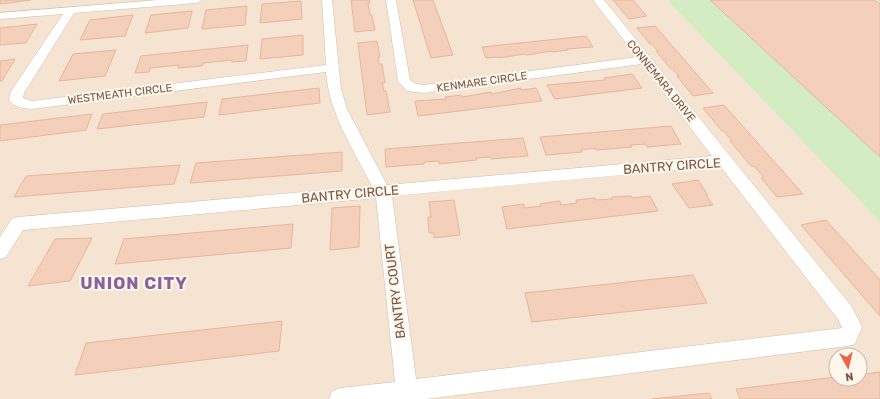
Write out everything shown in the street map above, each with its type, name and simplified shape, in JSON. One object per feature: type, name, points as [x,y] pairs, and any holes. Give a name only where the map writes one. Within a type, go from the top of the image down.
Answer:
[{"type":"street","points":[[0,16],[197,0]]},
{"type":"street","points":[[327,0],[331,68],[334,89],[340,109],[383,191]]},
{"type":"street","name":"KENMARE CIRCLE","points":[[391,0],[404,81],[412,88],[424,89],[644,60]]},
{"type":"street","name":"CONNEMARA DRIVE","points":[[598,0],[644,60],[726,160]]},
{"type":"street","name":"WESTMEATH CIRCLE","points":[[71,10],[17,93],[16,100],[22,104],[40,104],[331,68]]},
{"type":"street","name":"BANTRY CIRCLE","points":[[0,252],[18,224],[726,160],[845,313],[852,327],[848,338],[340,399]]},
{"type":"street","name":"BANTRY COURT","points":[[383,191],[407,391]]},
{"type":"shaded area","points":[[0,0],[667,0],[880,222],[880,399],[0,399]]},
{"type":"green space","points":[[667,0],[880,0],[880,222]]},
{"type":"building","points":[[0,0],[31,0],[0,4]]},
{"type":"building","points":[[351,0],[369,0],[370,15],[372,15],[375,30],[355,32]]},
{"type":"building","points":[[413,0],[433,0],[453,55],[431,58]]},
{"type":"building","points":[[613,0],[633,0],[647,16],[629,19]]},
{"type":"building","points":[[710,0],[874,0],[880,4],[880,157]]},
{"type":"building","points":[[301,1],[302,19],[260,23],[262,4]]},
{"type":"building","points":[[247,6],[245,25],[202,29],[206,10]]},
{"type":"building","points":[[192,11],[188,28],[145,33],[151,15]]},
{"type":"building","points":[[133,15],[125,36],[80,40],[90,20]]},
{"type":"building","points":[[37,24],[26,43],[0,45],[0,28]]},
{"type":"building","points":[[655,26],[713,93],[693,96],[677,76],[679,76],[670,68],[656,51],[658,51],[637,28]]},
{"type":"building","points":[[303,35],[303,55],[260,59],[262,39]]},
{"type":"building","points":[[586,36],[593,47],[499,58],[486,58],[482,47]]},
{"type":"building","points":[[377,41],[380,57],[378,57],[379,64],[382,64],[385,83],[382,83],[384,91],[386,91],[390,112],[367,115],[358,43]]},
{"type":"building","points":[[248,45],[246,61],[232,62],[232,60],[204,63],[202,66],[178,68],[179,65],[150,68],[149,72],[135,73],[141,56]]},
{"type":"building","points":[[116,50],[105,76],[59,81],[73,54]]},
{"type":"building","points":[[15,59],[2,81],[0,81],[0,61]]},
{"type":"building","points":[[632,74],[642,88],[555,99],[547,85],[605,80],[604,78]]},
{"type":"building","points":[[319,88],[320,103],[219,115],[222,99]]},
{"type":"building","points":[[521,88],[521,90],[536,88],[542,101],[418,116],[415,101],[446,99],[445,97],[461,95],[462,97],[491,92],[492,94]]},
{"type":"building","points":[[207,102],[204,117],[97,129],[103,114]]},
{"type":"building","points":[[724,105],[803,194],[777,197],[761,178],[764,178],[754,166],[752,167],[730,141],[732,141],[724,131],[722,131],[703,108]]},
{"type":"building","points":[[92,114],[86,130],[0,141],[0,125]]},
{"type":"building","points":[[671,126],[681,144],[647,147],[646,144],[630,145],[632,147],[596,150],[595,148],[581,150],[582,152],[546,155],[540,137]]},
{"type":"building","points":[[523,138],[528,156],[491,159],[491,157],[476,158],[477,160],[439,164],[439,161],[424,162],[424,164],[386,167],[385,149]]},
{"type":"building","points":[[342,152],[342,171],[190,183],[196,163]]},
{"type":"building","points":[[180,165],[174,184],[14,197],[26,176]]},
{"type":"building","points":[[698,180],[713,205],[689,208],[672,184]]},
{"type":"building","points":[[631,196],[632,198],[650,196],[658,211],[507,229],[502,207],[524,204],[524,208],[541,206],[540,204],[560,201],[561,205],[577,203],[576,200],[595,198],[596,200],[613,199],[612,197]]},
{"type":"building","points":[[454,200],[460,235],[434,238],[434,233],[429,233],[428,217],[431,217],[429,202]]},
{"type":"building","points":[[360,206],[359,247],[330,250],[332,208]]},
{"type":"building","points":[[826,220],[880,280],[880,316],[801,225]]},
{"type":"building","points":[[293,224],[291,248],[115,264],[124,239]]},
{"type":"building","points":[[92,238],[70,281],[28,286],[55,239]]},
{"type":"building","points":[[693,275],[707,303],[532,322],[525,293]]},
{"type":"building","points":[[282,321],[279,351],[75,375],[86,343]]},
{"type":"building","points":[[880,372],[880,399],[740,399],[736,389],[828,378],[828,387],[868,387],[868,374]]},
{"type":"building","points":[[709,393],[712,399],[652,399]]},
{"type":"district","name":"UNION CITY","points":[[134,283]]}]
